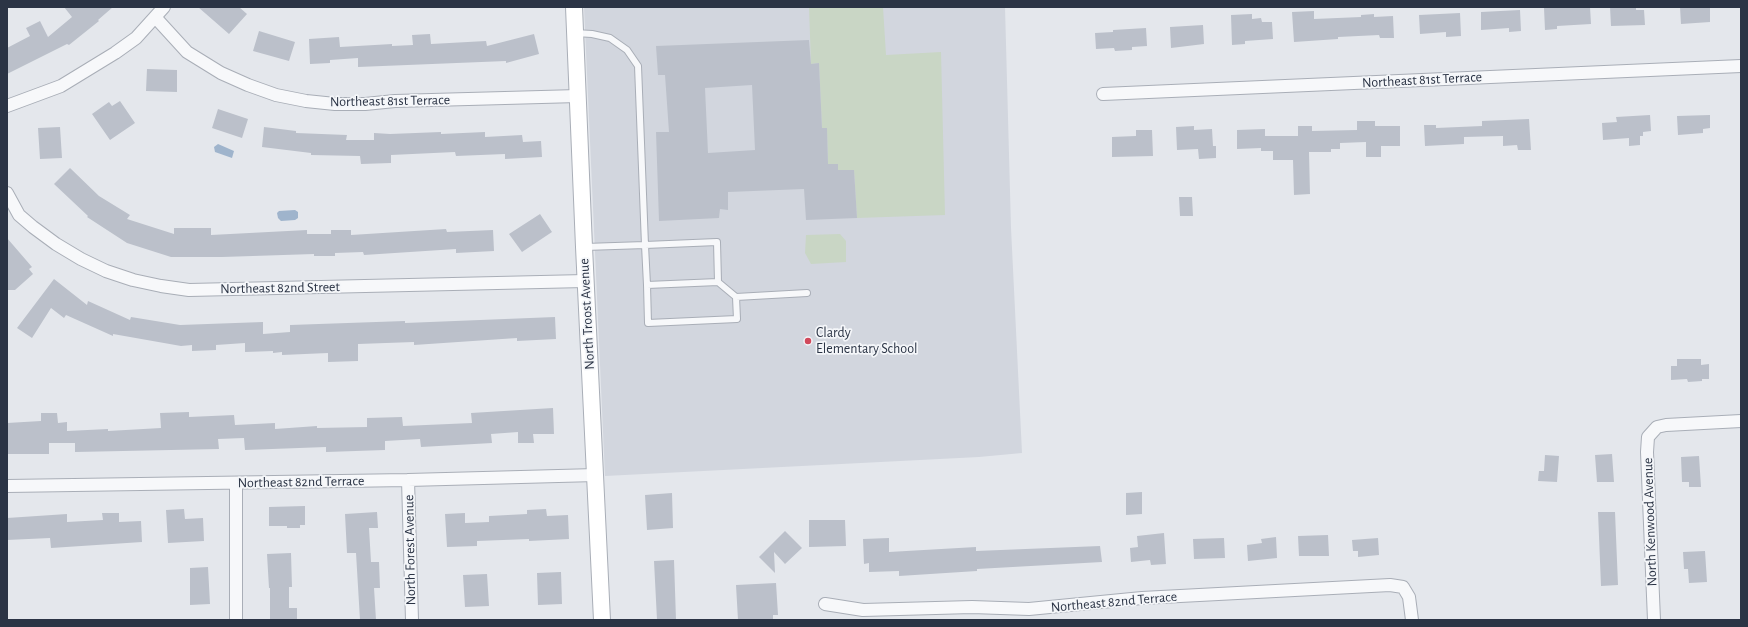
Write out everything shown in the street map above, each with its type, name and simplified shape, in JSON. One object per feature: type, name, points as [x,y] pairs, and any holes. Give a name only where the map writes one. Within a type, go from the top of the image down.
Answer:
[{"type":"street","points":[[7,106],[61,86],[120,49],[136,38],[164,7]]},
{"type":"street","name":"North Troost Avenue","points":[[574,7],[585,281],[596,476],[602,620]]},
{"type":"street","name":"Northeast 81st Terrace","points":[[155,17],[187,52],[221,73],[276,95],[306,101],[335,104],[365,104],[396,101],[578,96]]},
{"type":"street","name":"Northeast 81st Terrace","points":[[1103,94],[1741,66]]},
{"type":"street","name":"Northeast 82nd Street","points":[[7,193],[19,215],[62,248],[106,271],[133,280],[161,286],[189,290],[585,281]]},
{"type":"street","name":"North Kenwood Avenue","points":[[1654,620],[1647,452],[1648,437],[1657,427],[1741,421]]},
{"type":"street","name":"Northeast 82nd Terrace","points":[[7,486],[596,476]]},
{"type":"street","name":"North Forest Avenue","points":[[408,480],[412,620]]},
{"type":"street","points":[[236,483],[236,620]]},
{"type":"street","name":"Northeast 82nd Terrace","points":[[825,604],[863,610],[972,607],[1029,609],[1142,598],[1390,585],[1403,587],[1409,597],[1412,620]]},
{"type":"lane","points":[[576,34],[592,34],[610,38],[627,50],[638,66],[648,323],[737,319],[736,297]]},
{"type":"lane","points":[[584,247],[717,242],[718,282]]},
{"type":"lane","points":[[647,285],[718,282],[736,297],[807,293]]},
{"type":"shaded area","name":"Clardy Elementary School","points":[[584,7],[1005,7],[1011,228],[1022,453],[979,457],[605,476]]},
{"type":"green space","points":[[809,7],[883,7],[886,55],[941,52],[945,215],[857,218],[854,170],[838,170],[838,164],[828,164],[827,129],[822,128],[819,63],[811,64]]},
{"type":"green space","points":[[840,234],[846,241],[846,262],[811,264],[805,253],[806,235]]},
{"type":"water","points":[[218,144],[234,151],[232,158],[215,152],[214,147]]},
{"type":"water","points":[[295,210],[298,212],[298,218],[295,220],[281,221],[278,218],[277,213],[279,211]]},
{"type":"building","points":[[64,7],[113,7],[98,20],[99,21],[69,45],[67,44],[7,74],[7,48],[30,36],[26,28],[40,21],[48,37],[72,17]]},
{"type":"building","points":[[198,7],[239,7],[247,14],[229,34]]},
{"type":"building","points":[[1590,7],[1591,24],[1557,26],[1557,29],[1545,30],[1544,8]]},
{"type":"building","points":[[1610,7],[1636,7],[1636,10],[1644,10],[1645,25],[1611,26]]},
{"type":"building","points":[[1680,7],[1710,7],[1710,22],[1681,24]]},
{"type":"building","points":[[1520,10],[1521,31],[1509,32],[1509,28],[1481,30],[1481,12]]},
{"type":"building","points":[[1314,11],[1314,19],[1361,17],[1361,15],[1374,14],[1374,17],[1393,16],[1394,38],[1380,38],[1379,35],[1338,37],[1338,39],[1294,42],[1292,12]]},
{"type":"building","points":[[1460,13],[1461,36],[1446,37],[1446,32],[1420,34],[1419,15]]},
{"type":"building","points":[[1252,14],[1252,19],[1261,18],[1262,22],[1272,22],[1273,39],[1245,41],[1245,44],[1232,45],[1231,15]]},
{"type":"building","points":[[1203,25],[1204,44],[1171,48],[1170,27]]},
{"type":"building","points":[[1146,28],[1147,46],[1132,47],[1132,50],[1115,51],[1114,48],[1096,49],[1095,33],[1113,32],[1113,30]]},
{"type":"building","points":[[259,31],[295,42],[289,61],[253,51]]},
{"type":"building","points":[[430,34],[431,44],[486,41],[487,46],[534,34],[539,54],[506,63],[506,61],[358,67],[358,58],[330,60],[330,63],[310,64],[309,39],[339,37],[340,47],[392,44],[392,46],[413,45],[412,35]]},
{"type":"building","points":[[809,40],[811,64],[819,63],[822,128],[827,128],[828,164],[838,164],[838,170],[854,170],[857,218],[806,220],[804,189],[728,192],[728,210],[720,209],[719,218],[659,221],[656,132],[669,132],[665,75],[658,75],[656,46]],"holes":[[[752,85],[755,150],[708,153],[705,88]]]},
{"type":"building","points":[[147,69],[177,70],[177,92],[146,91]]},
{"type":"building","points":[[120,101],[135,123],[110,140],[92,114],[109,102],[112,106]]},
{"type":"building","points":[[218,109],[248,119],[242,138],[212,128]]},
{"type":"building","points":[[1650,115],[1651,131],[1643,132],[1643,136],[1640,136],[1640,145],[1629,146],[1629,138],[1603,140],[1602,123],[1617,122],[1616,117]]},
{"type":"building","points":[[1710,115],[1710,128],[1703,129],[1703,133],[1678,135],[1677,116]]},
{"type":"building","points":[[1529,119],[1531,150],[1518,150],[1517,145],[1503,146],[1503,136],[1464,137],[1464,144],[1425,146],[1424,125],[1436,125],[1436,128],[1482,126],[1482,121]]},
{"type":"building","points":[[1357,121],[1375,121],[1375,126],[1400,126],[1400,146],[1381,146],[1381,157],[1366,157],[1366,142],[1340,143],[1340,149],[1331,149],[1331,152],[1309,152],[1310,194],[1294,195],[1293,160],[1273,160],[1273,151],[1261,151],[1261,148],[1237,149],[1237,130],[1265,129],[1265,136],[1298,136],[1298,126],[1312,126],[1312,131],[1357,130]]},
{"type":"building","points":[[1194,126],[1194,130],[1212,129],[1213,146],[1216,146],[1216,158],[1199,159],[1198,149],[1177,150],[1176,127]]},
{"type":"building","points":[[60,127],[62,158],[40,159],[38,128]]},
{"type":"building","points":[[264,127],[296,131],[296,133],[347,135],[346,140],[374,140],[374,133],[390,134],[441,132],[441,134],[485,132],[485,137],[522,135],[523,142],[541,141],[542,157],[505,159],[505,154],[456,156],[455,152],[391,155],[391,163],[361,164],[360,156],[311,155],[311,153],[262,147]]},
{"type":"building","points":[[1136,130],[1152,130],[1153,156],[1112,157],[1112,137],[1136,136]]},
{"type":"building","points":[[70,168],[99,196],[130,215],[127,219],[174,234],[174,228],[211,228],[211,235],[307,230],[307,234],[331,234],[331,230],[351,230],[351,235],[446,229],[447,232],[493,230],[494,251],[456,253],[456,249],[364,255],[363,252],[335,253],[335,256],[314,256],[314,254],[171,257],[127,243],[87,217],[88,216],[54,184]]},
{"type":"building","points":[[1179,197],[1192,197],[1193,216],[1180,216]]},
{"type":"building","points":[[540,214],[552,232],[522,252],[509,234]]},
{"type":"building","points":[[7,238],[32,267],[29,269],[33,274],[15,290],[7,290]]},
{"type":"building","points":[[54,279],[87,305],[88,301],[130,320],[131,317],[180,325],[263,322],[263,334],[290,332],[290,325],[405,321],[405,323],[555,317],[556,339],[517,341],[517,338],[414,345],[414,342],[358,344],[358,361],[328,362],[328,353],[282,355],[282,352],[273,353],[273,351],[245,352],[245,343],[216,345],[216,350],[192,351],[192,345],[181,346],[113,334],[113,336],[66,315],[64,318],[51,308],[32,338],[17,328]]},
{"type":"building","points":[[1677,359],[1701,359],[1701,365],[1709,364],[1709,379],[1688,382],[1687,379],[1671,380],[1671,366],[1677,366]]},
{"type":"building","points":[[553,408],[554,434],[533,434],[534,443],[518,443],[518,432],[491,434],[492,443],[421,447],[420,439],[385,441],[385,450],[326,452],[326,447],[245,450],[244,438],[218,439],[219,449],[75,452],[75,443],[49,443],[49,454],[8,454],[7,444],[7,423],[41,421],[41,413],[57,413],[58,423],[67,422],[67,431],[108,429],[108,431],[161,428],[160,413],[189,412],[189,417],[234,415],[235,425],[275,423],[275,429],[317,426],[317,428],[367,427],[367,418],[402,417],[403,426],[472,423],[471,413]]},
{"type":"building","points":[[1612,454],[1614,482],[1597,482],[1595,455]]},
{"type":"building","points":[[1545,455],[1559,456],[1557,482],[1538,481],[1539,471],[1544,471]]},
{"type":"building","points":[[1699,456],[1701,487],[1689,487],[1689,482],[1682,482],[1681,457]]},
{"type":"building","points":[[1142,492],[1142,514],[1126,515],[1126,493]]},
{"type":"building","points":[[672,493],[673,528],[647,530],[645,495]]},
{"type":"building","points":[[305,506],[305,525],[300,525],[300,528],[269,526],[269,507]]},
{"type":"building","points":[[184,509],[185,519],[203,518],[204,541],[168,543],[166,510]]},
{"type":"building","points":[[546,509],[547,516],[568,515],[569,539],[477,541],[477,546],[447,547],[445,514],[465,513],[465,523],[489,522],[489,516],[527,514],[527,510]]},
{"type":"building","points":[[377,512],[378,528],[369,528],[371,562],[379,562],[380,588],[374,588],[376,620],[360,620],[356,553],[347,553],[345,514]]},
{"type":"building","points":[[1598,512],[1615,512],[1618,585],[1601,586]]},
{"type":"building","points":[[102,513],[119,513],[119,522],[141,521],[142,542],[51,548],[50,538],[7,540],[7,518],[67,514],[67,522],[103,520]]},
{"type":"building","points":[[809,520],[845,520],[846,546],[809,547]]},
{"type":"building","points":[[785,531],[802,548],[785,564],[774,552],[775,573],[759,557]]},
{"type":"building","points":[[1164,533],[1166,564],[1151,565],[1150,560],[1131,562],[1130,548],[1138,547],[1137,536]]},
{"type":"building","points":[[1328,535],[1329,556],[1299,556],[1298,536]]},
{"type":"building","points":[[1276,537],[1277,558],[1248,561],[1247,545],[1262,543],[1261,539]]},
{"type":"building","points":[[889,538],[889,552],[976,547],[976,551],[1100,546],[1102,562],[977,569],[977,571],[899,576],[899,571],[869,572],[869,563],[864,564],[863,539]]},
{"type":"building","points":[[1224,538],[1225,558],[1194,559],[1193,539]]},
{"type":"building","points":[[1378,538],[1379,555],[1358,557],[1358,551],[1353,551],[1352,540]]},
{"type":"building","points":[[1705,551],[1707,582],[1689,583],[1688,569],[1684,569],[1683,552]]},
{"type":"building","points":[[291,553],[292,587],[289,587],[289,608],[297,608],[297,620],[270,620],[270,588],[267,554]]},
{"type":"building","points":[[674,560],[676,620],[657,620],[654,561]]},
{"type":"building","points":[[208,567],[210,604],[190,605],[190,568]]},
{"type":"building","points":[[561,572],[562,604],[538,605],[537,573]]},
{"type":"building","points":[[487,574],[489,606],[465,607],[463,575]]},
{"type":"building","points":[[776,583],[778,615],[773,615],[773,620],[738,620],[736,585]]},
{"type":"place","name":"Clardy Elementary School","points":[[808,341]]}]
